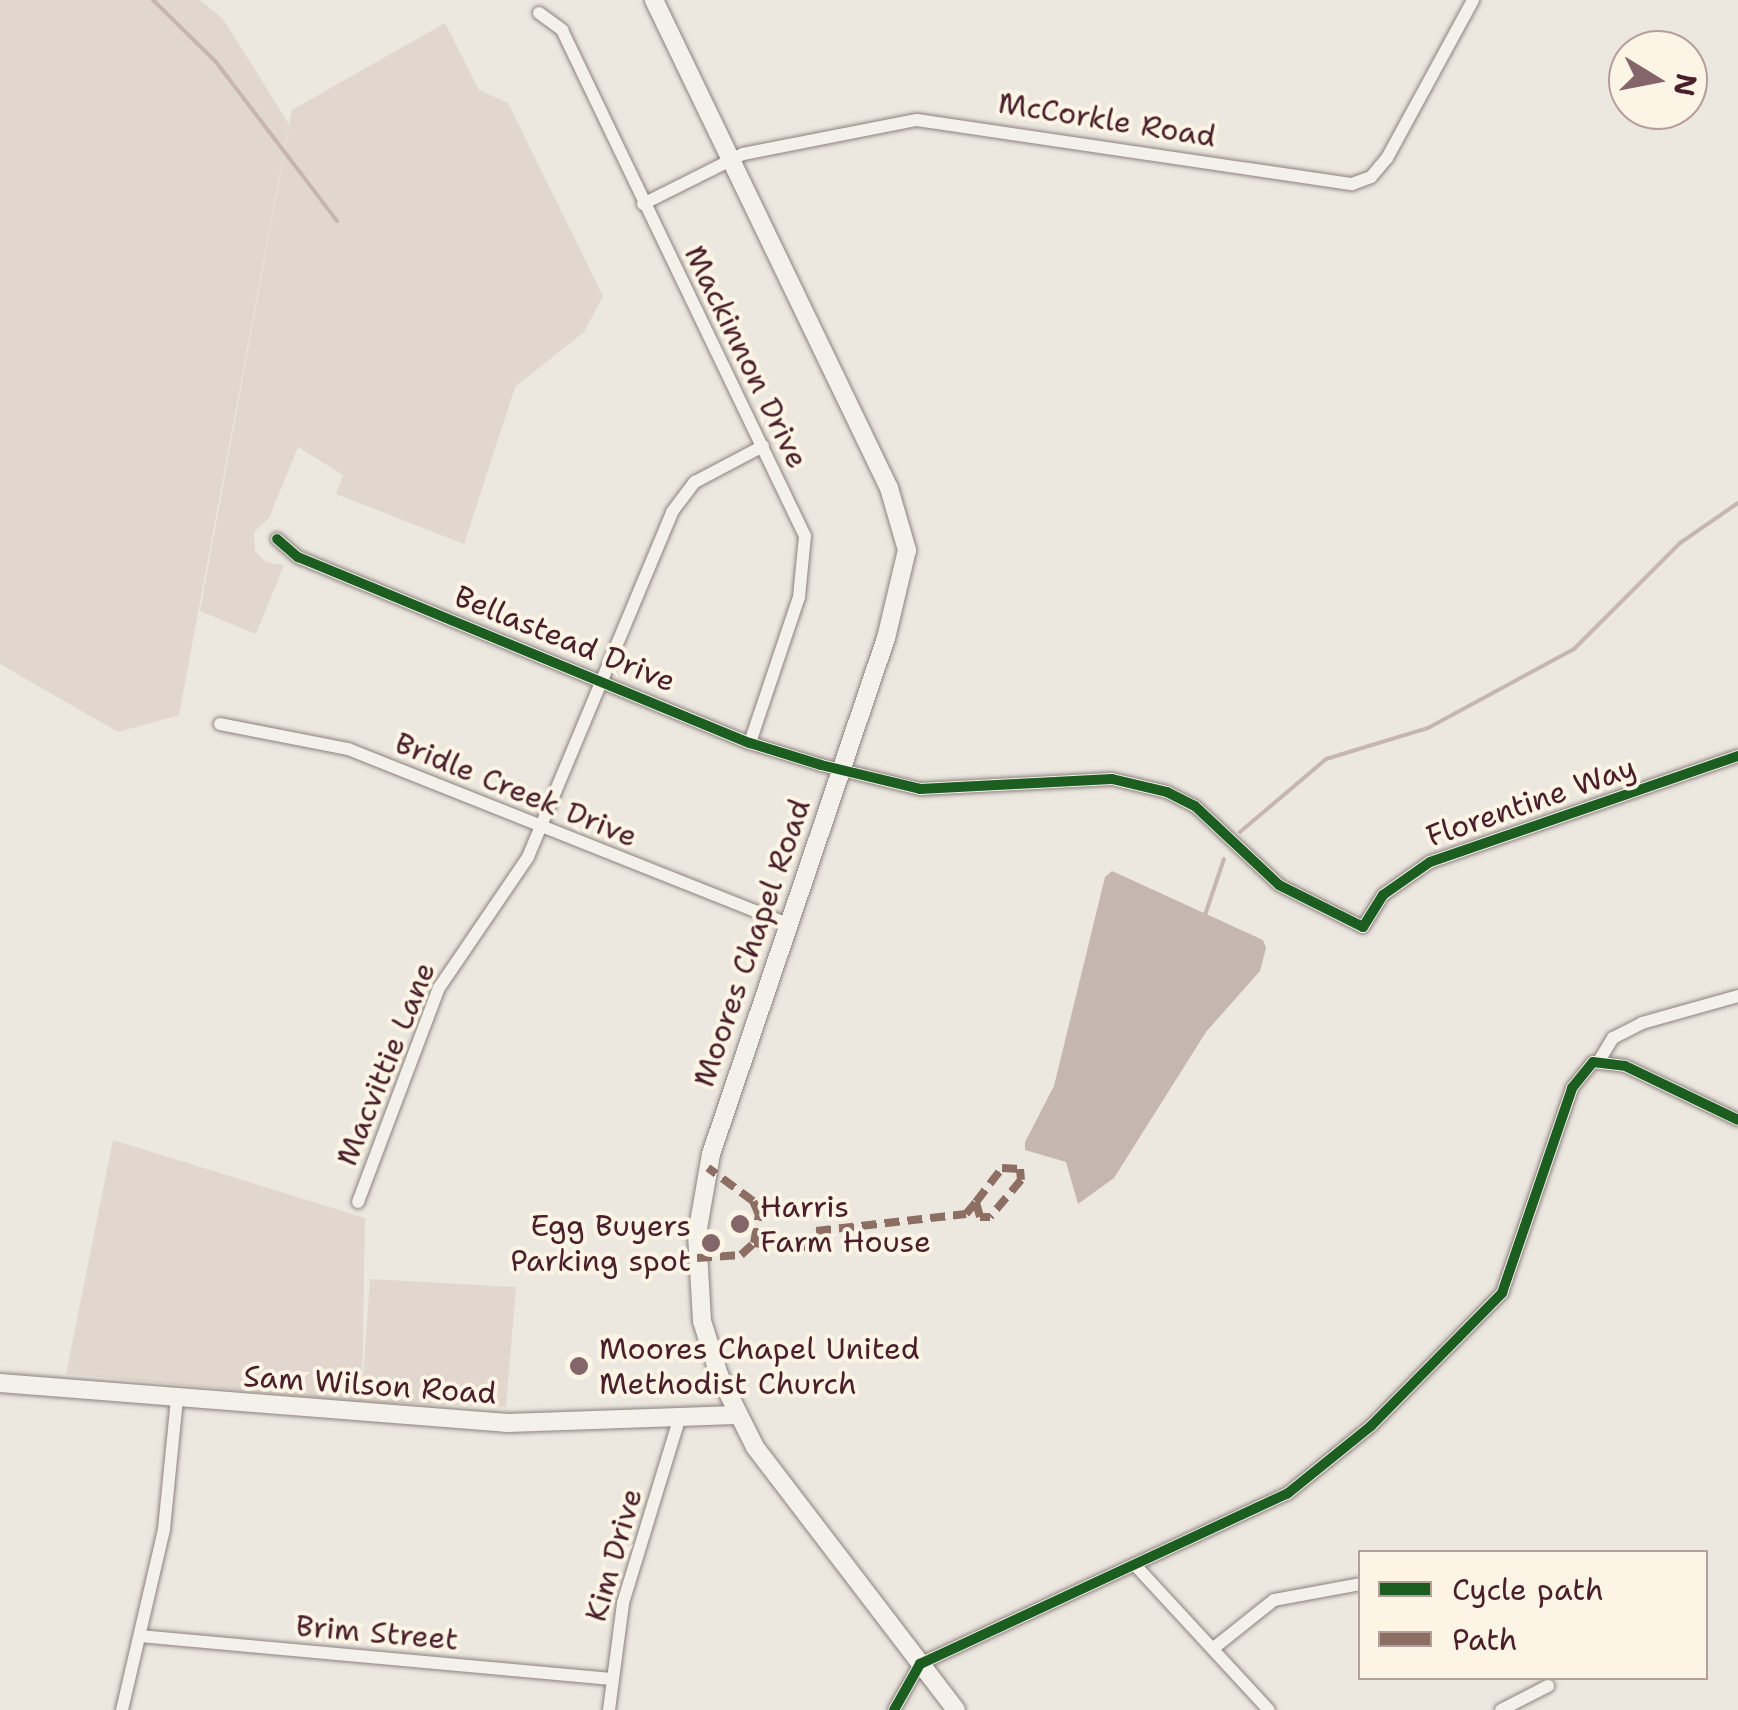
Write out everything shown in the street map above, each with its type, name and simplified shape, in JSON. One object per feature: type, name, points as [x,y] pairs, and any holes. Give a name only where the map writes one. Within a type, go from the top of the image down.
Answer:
[{"type":"main road","name":"Moores Chapel Road","points":[[654,0],[889,488],[906,536],[903,583],[711,1154],[697,1234],[702,1321],[736,1414],[956,1710]]},
{"type":"main road","name":"Sam Wilson Road","points":[[0,1383],[508,1423],[736,1414]]},
{"type":"street","name":"McCorkle Road","points":[[643,204],[730,159],[886,123],[941,120],[1352,184],[1371,177],[1387,158],[1473,0]]},
{"type":"street","name":"Mackinnon Drive","points":[[540,13],[562,30],[762,446],[808,553],[750,743]]},
{"type":"street","name":"Macvittie Lane","points":[[358,1202],[445,976],[522,868],[678,500],[708,472],[762,446]]},
{"type":"street","name":"Bellastead Drive","points":[[278,539],[298,558],[750,743],[889,784],[952,790],[1051,780],[1140,783],[1194,806],[1279,885],[1363,928]]},
{"type":"street","name":"Bridle Creek Drive","points":[[220,724],[348,749],[788,924]]},
{"type":"street","name":"Florentine Way","points":[[1363,928],[1383,895],[1430,862],[1738,756]]},
{"type":"street","points":[[894,1710],[920,1664],[1288,1494],[1320,1471],[1502,1294],[1572,1088],[1599,1061],[1612,1038],[1642,1024],[1738,996]]},
{"type":"street","points":[[1599,1061],[1625,1066],[1738,1120]]},
{"type":"street","points":[[122,1710],[164,1529],[177,1398]]},
{"type":"street","name":"Kim Drive","points":[[609,1710],[630,1572],[680,1417]]},
{"type":"street","points":[[1135,1565],[1215,1647],[1269,1710]]},
{"type":"street","points":[[1215,1647],[1274,1600],[1358,1584]]},
{"type":"street","name":"Brim Street","points":[[140,1636],[611,1679]]},
{"type":"street","points":[[1501,1710],[1548,1686]]},
{"type":"shaded area","points":[[0,0],[200,0],[223,19],[289,124],[179,715],[118,732],[0,664]]},
{"type":"shaded area","points":[[445,23],[479,90],[508,103],[603,296],[584,332],[515,387],[464,544],[336,494],[343,475],[298,447],[269,518],[254,532],[255,551],[266,562],[284,565],[256,634],[200,611],[292,110]]},
{"type":"shaded area","points":[[1112,871],[1263,940],[1266,948],[1260,971],[1206,1032],[1114,1178],[1078,1204],[1066,1162],[1025,1150],[1025,1142],[1054,1086],[1105,877]]},
{"type":"shaded area","points":[[113,1140],[365,1218],[362,1393],[370,1279],[516,1287],[506,1407],[362,1402],[66,1374]]},
{"type":"waterway","points":[[153,0],[216,62],[337,221]]},
{"type":"waterway","points":[[1240,832],[1326,759],[1428,728],[1574,649],[1680,543],[1738,503]]},
{"type":"waterway","points":[[1205,915],[1224,859]]},
{"type":"marked path","points":[[697,1258],[741,1255],[754,1243],[759,1215],[753,1201],[708,1168]]},
{"type":"marked path","points":[[754,1243],[802,1249],[816,1231],[966,1214],[1002,1168],[1020,1169],[1021,1180],[990,1217],[980,1217],[976,1202]]},
{"type":"cycle path","points":[[277,539],[298,557],[750,743],[821,765],[920,789],[1112,779],[1167,792],[1195,806],[1279,885],[1363,927],[1383,895],[1430,862],[1738,756]]},
{"type":"cycle path","points":[[894,1710],[920,1664],[1287,1494],[1371,1426],[1502,1293],[1572,1088],[1593,1062],[1625,1066],[1738,1120]]},
{"type":"place","name":"Harris Farm House","points":[[740,1224]]},
{"type":"place","name":"Egg Buyers Parking spot","points":[[711,1243]]},
{"type":"place","name":"Moores Chapel United Methodist Church","points":[[579,1366]]}]
